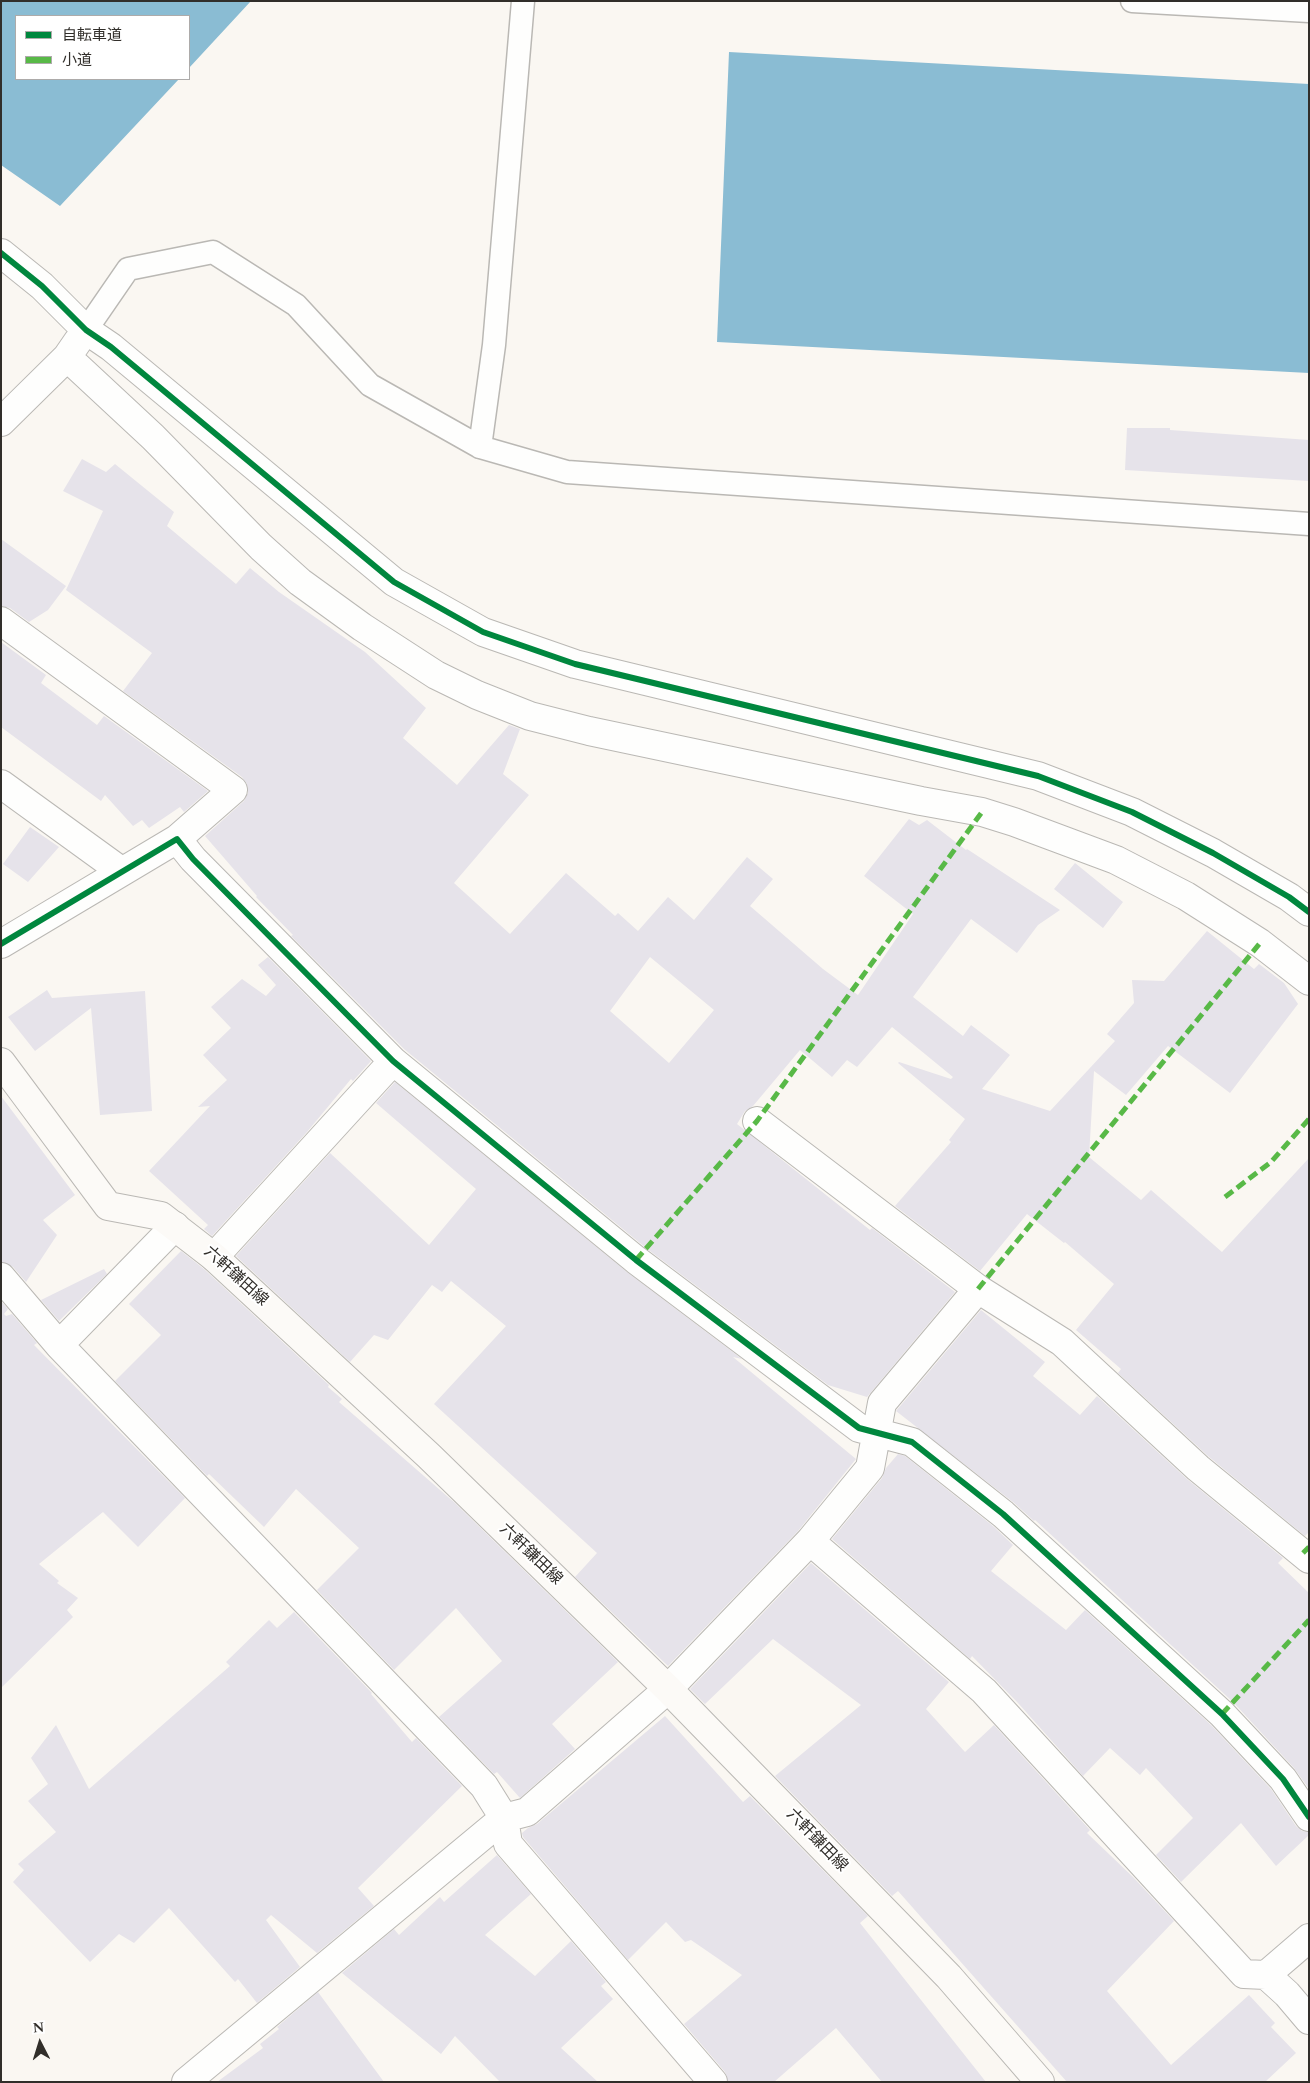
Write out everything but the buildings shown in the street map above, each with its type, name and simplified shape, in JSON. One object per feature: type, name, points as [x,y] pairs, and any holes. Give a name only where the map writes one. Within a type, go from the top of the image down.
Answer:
[{"type":"main road","name":"六軒鎌田線","points":[[1,1062],[108,1206],[161,1216],[214,1256],[428,1456],[668,1689],[949,1977],[1040,2082]]},
{"type":"street","points":[[1,253],[42,286],[86,330],[111,347],[394,582],[483,632],[574,664],[1038,776],[1132,812],[1213,852],[1290,897],[1309,912]]},
{"type":"street","points":[[1,422],[67,357],[86,330]]},
{"type":"street","points":[[67,357],[153,437],[261,547],[300,582],[362,627],[436,675],[477,695],[530,716],[589,732],[921,802],[982,812],[1014,822],[1116,860],[1186,896],[1260,943],[1309,981]]},
{"type":"street","points":[[1,620],[234,790],[177,839],[1,944]]},
{"type":"street","points":[[1,784],[121,872]]},
{"type":"street","points":[[177,839],[193,859],[393,1060],[636,1260],[859,1428],[912,1442],[1003,1514],[1222,1714],[1283,1779],[1309,1817]]},
{"type":"street","points":[[214,1256],[393,1060]]},
{"type":"street","points":[[757,1121],[978,1289],[1062,1342],[1198,1468],[1309,1559]]},
{"type":"street","points":[[59,1345],[175,1226]]},
{"type":"street","points":[[1,1277],[59,1345],[484,1786],[504,1818],[508,1844],[713,2082]]},
{"type":"street","points":[[186,2082],[504,1818],[528,1812],[668,1689],[810,1541],[870,1468],[882,1403],[978,1289]]},
{"type":"street","points":[[810,1541],[984,1691],[1244,1974],[1266,1975],[1287,1994],[1309,2020]]},
{"type":"street","points":[[1266,1975],[1309,1938]]},
{"type":"lane","points":[[480,448],[494,345],[522,1]]},
{"type":"lane","points":[[1132,1],[1309,11]]},
{"type":"lane","points":[[86,330],[128,269],[213,252],[296,305],[370,385],[480,448],[567,472],[1309,524]]},
{"type":"water","points":[[1,1],[251,1],[190,67],[190,15],[15,15],[15,80],[178,80],[60,206],[1,165]]},
{"type":"water","points":[[729,52],[1309,84],[1309,373],[717,342]]},
{"type":"marked path","points":[[636,1260],[757,1121],[982,812]]},
{"type":"marked path","points":[[978,1289],[1260,943]]},
{"type":"marked path","points":[[1225,1197],[1271,1162],[1309,1119]]},
{"type":"marked path","points":[[1303,1553],[1309,1547]]},
{"type":"marked path","points":[[1222,1714],[1309,1620]]},
{"type":"cycle path","points":[[1,253],[42,286],[86,330],[111,347],[394,582],[483,632],[575,664],[1038,776],[1132,812],[1213,853],[1289,897],[1309,912]]},
{"type":"cycle path","points":[[1,944],[177,839],[193,859],[393,1061],[636,1260],[859,1428],[912,1442],[1003,1514],[1222,1714],[1283,1779],[1309,1817]]}]
